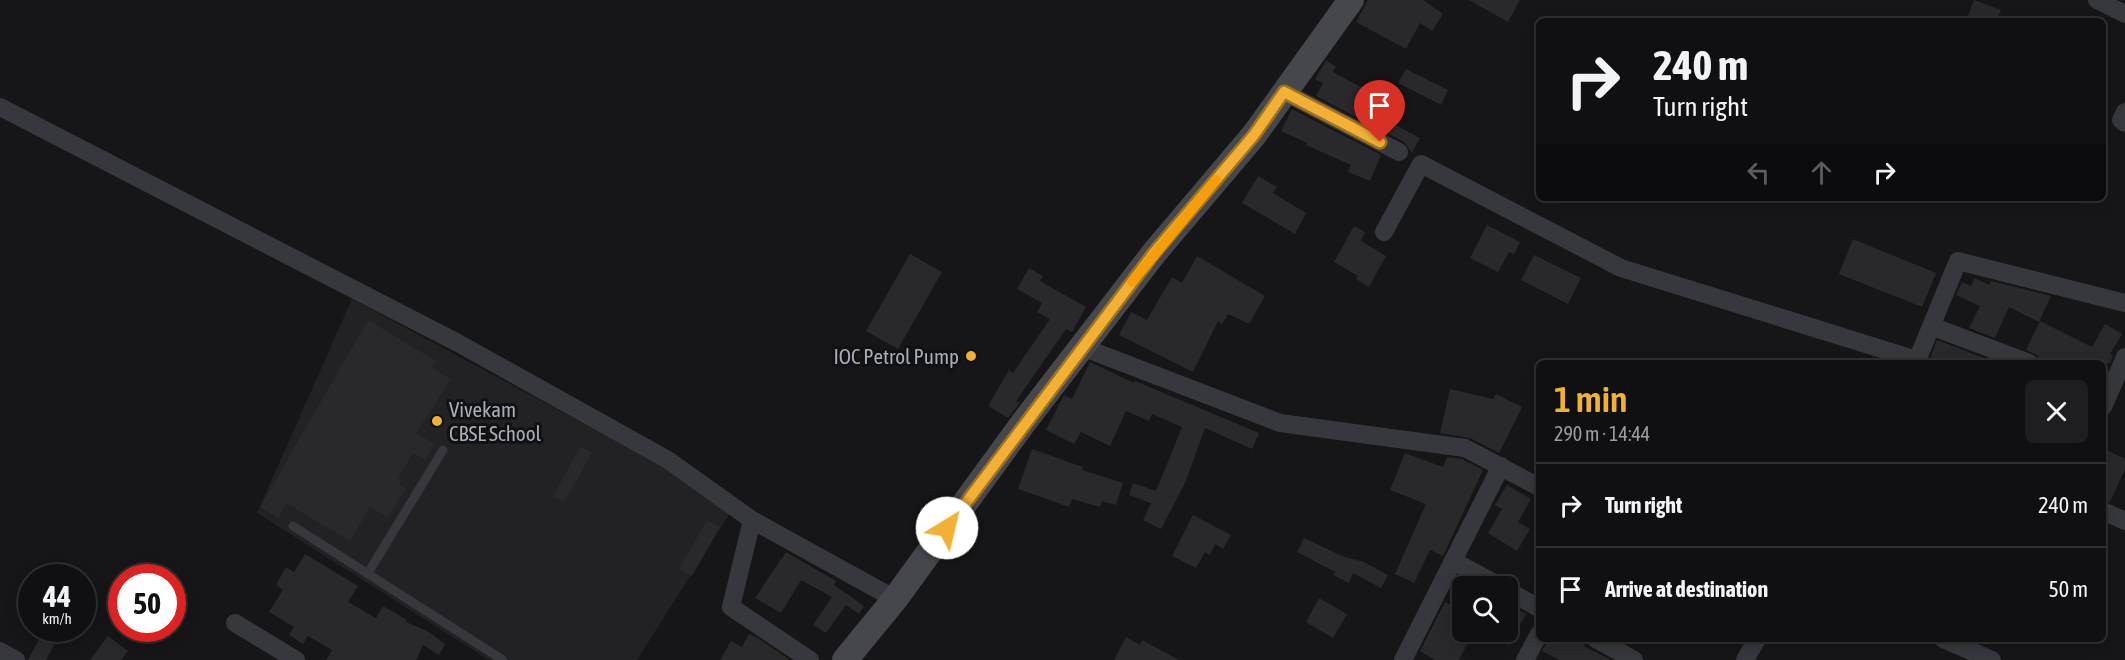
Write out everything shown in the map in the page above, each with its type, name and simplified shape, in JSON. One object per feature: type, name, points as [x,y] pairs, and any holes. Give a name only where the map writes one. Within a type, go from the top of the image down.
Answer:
[{"type":"main road","points":[[845,660],[895,599],[1154,253],[1254,135],[1350,0]]},
{"type":"street","points":[[2097,0],[2125,15]]},
{"type":"street","points":[[1284,92],[1399,152]]},
{"type":"street","points":[[0,107],[458,343],[668,460],[752,520],[895,599]]},
{"type":"street","points":[[2125,112],[2121,120],[2125,123]]},
{"type":"street","points":[[1384,232],[1420,164],[1621,268],[1911,360]]},
{"type":"street","points":[[1918,360],[1958,261],[2125,303]]},
{"type":"street","points":[[1931,326],[2021,360]]},
{"type":"street","points":[[1082,347],[1280,423],[1465,448],[1536,485]]},
{"type":"street","points":[[2110,397],[2125,357]]},
{"type":"street","points":[[1403,660],[1501,466]]},
{"type":"street","points":[[2106,512],[2125,520]]},
{"type":"street","points":[[752,520],[731,607],[810,660]]},
{"type":"street","points":[[1453,561],[1481,576]]},
{"type":"street","points":[[1518,596],[1536,606]]},
{"type":"street","points":[[235,623],[296,660]]},
{"type":"street","points":[[1525,660],[1536,640]]},
{"type":"street","points":[[1601,642],[1634,660]]},
{"type":"street","points":[[1745,660],[1755,642]]},
{"type":"street","points":[[1951,642],[1992,660]]},
{"type":"street","points":[[0,651],[16,660]]},
{"type":"lane","points":[[368,573],[443,450]]},
{"type":"lane","points":[[293,526],[503,660]]},
{"type":"shaded area","name":"Vivekam CBSE School","points":[[352,299],[735,505],[637,660],[489,660],[257,513]]},
{"type":"building","points":[[1368,0],[1423,0],[1443,14],[1432,31],[1420,23],[1406,49],[1356,22]]},
{"type":"building","points":[[1469,0],[1520,0],[1508,22]]},
{"type":"building","points":[[1974,0],[2001,10],[1997,18],[1967,18]]},
{"type":"building","points":[[1326,61],[1336,66],[1333,72],[1383,99],[1375,114],[1420,138],[1412,153],[1404,142],[1316,96],[1323,83],[1315,79]]},
{"type":"building","points":[[1406,69],[1448,90],[1441,105],[1398,83]]},
{"type":"building","points":[[1292,109],[1381,155],[1370,181],[1348,172],[1351,165],[1281,131]]},
{"type":"building","points":[[1258,176],[1277,187],[1273,193],[1306,213],[1295,234],[1242,203]]},
{"type":"building","points":[[1487,225],[1520,242],[1514,254],[1509,252],[1498,272],[1470,258]]},
{"type":"building","points":[[1354,226],[1365,232],[1361,241],[1386,256],[1369,287],[1356,279],[1358,276],[1334,262]]},
{"type":"building","points":[[1853,239],[1936,273],[1922,307],[1839,274]]},
{"type":"building","points":[[910,254],[942,272],[898,349],[866,331]]},
{"type":"building","points":[[1534,255],[1581,278],[1568,304],[1521,280]]},
{"type":"building","points":[[1197,256],[1265,296],[1249,324],[1228,314],[1222,324],[1218,321],[1193,372],[1119,335],[1131,312],[1147,320],[1172,277],[1182,283]]},
{"type":"building","points":[[1029,268],[1043,276],[1040,281],[1086,307],[1072,332],[1066,329],[1016,401],[1020,403],[1008,418],[988,406],[1009,370],[1013,373],[1050,319],[1037,312],[1042,303],[1017,289]]},
{"type":"building","points":[[1975,278],[1989,285],[1991,281],[2051,296],[2039,322],[2009,307],[1995,338],[1969,328],[1980,306],[1956,295],[1962,282],[1971,286]]},
{"type":"building","points":[[368,320],[436,361],[432,368],[451,379],[416,433],[435,444],[425,460],[413,453],[398,478],[401,480],[399,484],[406,488],[388,518],[370,507],[350,541],[286,503],[278,518],[260,507]]},
{"type":"building","points":[[2040,321],[2092,347],[2105,324],[2122,334],[2110,354],[2113,356],[2110,363],[2106,363],[2106,360],[2039,360],[2037,355],[2026,350]]},
{"type":"building","points":[[1937,340],[1989,360],[1929,360]]},
{"type":"building","points":[[1090,362],[1134,383],[1135,381],[1259,433],[1252,449],[1205,428],[1185,483],[1161,529],[1143,520],[1151,503],[1129,495],[1133,483],[1156,491],[1182,427],[1152,414],[1149,421],[1126,411],[1110,446],[1081,432],[1074,444],[1046,430],[1064,395],[1072,399]]},
{"type":"building","points":[[1450,389],[1493,399],[1496,394],[1522,407],[1499,453],[1470,438],[1440,433]]},
{"type":"building","points":[[581,446],[592,453],[564,502],[553,496]]},
{"type":"building","points":[[1032,449],[1083,467],[1082,470],[1123,483],[1116,505],[1102,501],[1100,507],[1072,499],[1069,507],[1018,489]]},
{"type":"building","points":[[2106,450],[2125,459],[2125,469],[2110,502],[2106,501]]},
{"type":"building","points":[[1405,453],[1443,467],[1447,457],[1462,459],[1483,470],[1443,556],[1430,550],[1414,583],[1395,574],[1426,504],[1390,490]]},
{"type":"building","points":[[1507,485],[1531,499],[1518,522],[1530,529],[1517,551],[1488,533],[1502,509],[1495,505]]},
{"type":"building","points":[[1193,515],[1231,535],[1223,549],[1215,544],[1210,555],[1205,552],[1196,568],[1172,556]]},
{"type":"building","points":[[707,520],[720,527],[692,576],[679,569]]},
{"type":"building","points":[[1304,538],[1342,556],[1364,562],[1388,575],[1381,588],[1353,573],[1349,583],[1333,575],[1335,572],[1297,552]]},
{"type":"building","points":[[786,552],[836,581],[834,585],[864,606],[859,614],[846,605],[826,633],[813,625],[832,597],[801,580],[781,613],[755,598]]},
{"type":"building","points":[[305,554],[358,586],[348,602],[376,618],[383,606],[407,620],[406,622],[429,632],[445,644],[439,655],[423,645],[416,660],[326,660],[332,650],[308,636],[303,644],[289,635],[294,627],[269,612],[283,590],[276,585],[286,567],[294,572]]},
{"type":"building","points":[[1319,598],[1347,614],[1333,638],[1306,622]]},
{"type":"building","points":[[1445,602],[1452,606],[1452,642],[1468,642],[1459,660],[1435,660],[1420,651]]},
{"type":"building","points":[[1518,610],[1526,614],[1518,629]]},
{"type":"building","points":[[749,634],[790,660],[720,660],[731,641],[742,647]]},
{"type":"building","points":[[108,636],[108,642],[116,642],[128,651],[121,660],[90,660]]},
{"type":"building","points":[[1126,637],[1140,645],[1142,640],[1179,660],[1114,660]]},
{"type":"building","points":[[38,642],[56,642],[46,660],[28,660]]},
{"type":"building","points":[[1547,642],[1585,642],[1584,646],[1611,660],[1560,660],[1542,651]]},
{"type":"slow traffic","points":[[1132,282],[1216,180]]},
{"type":"place","name":"IOC Petrol Pump","points":[[971,356]]},
{"type":"place","name":"Vivekam CBSE School","points":[[437,421]]},
{"type":"route","points":[[947,528],[1024,422],[1154,253],[1254,135],[1284,92],[1380,142]]}]
